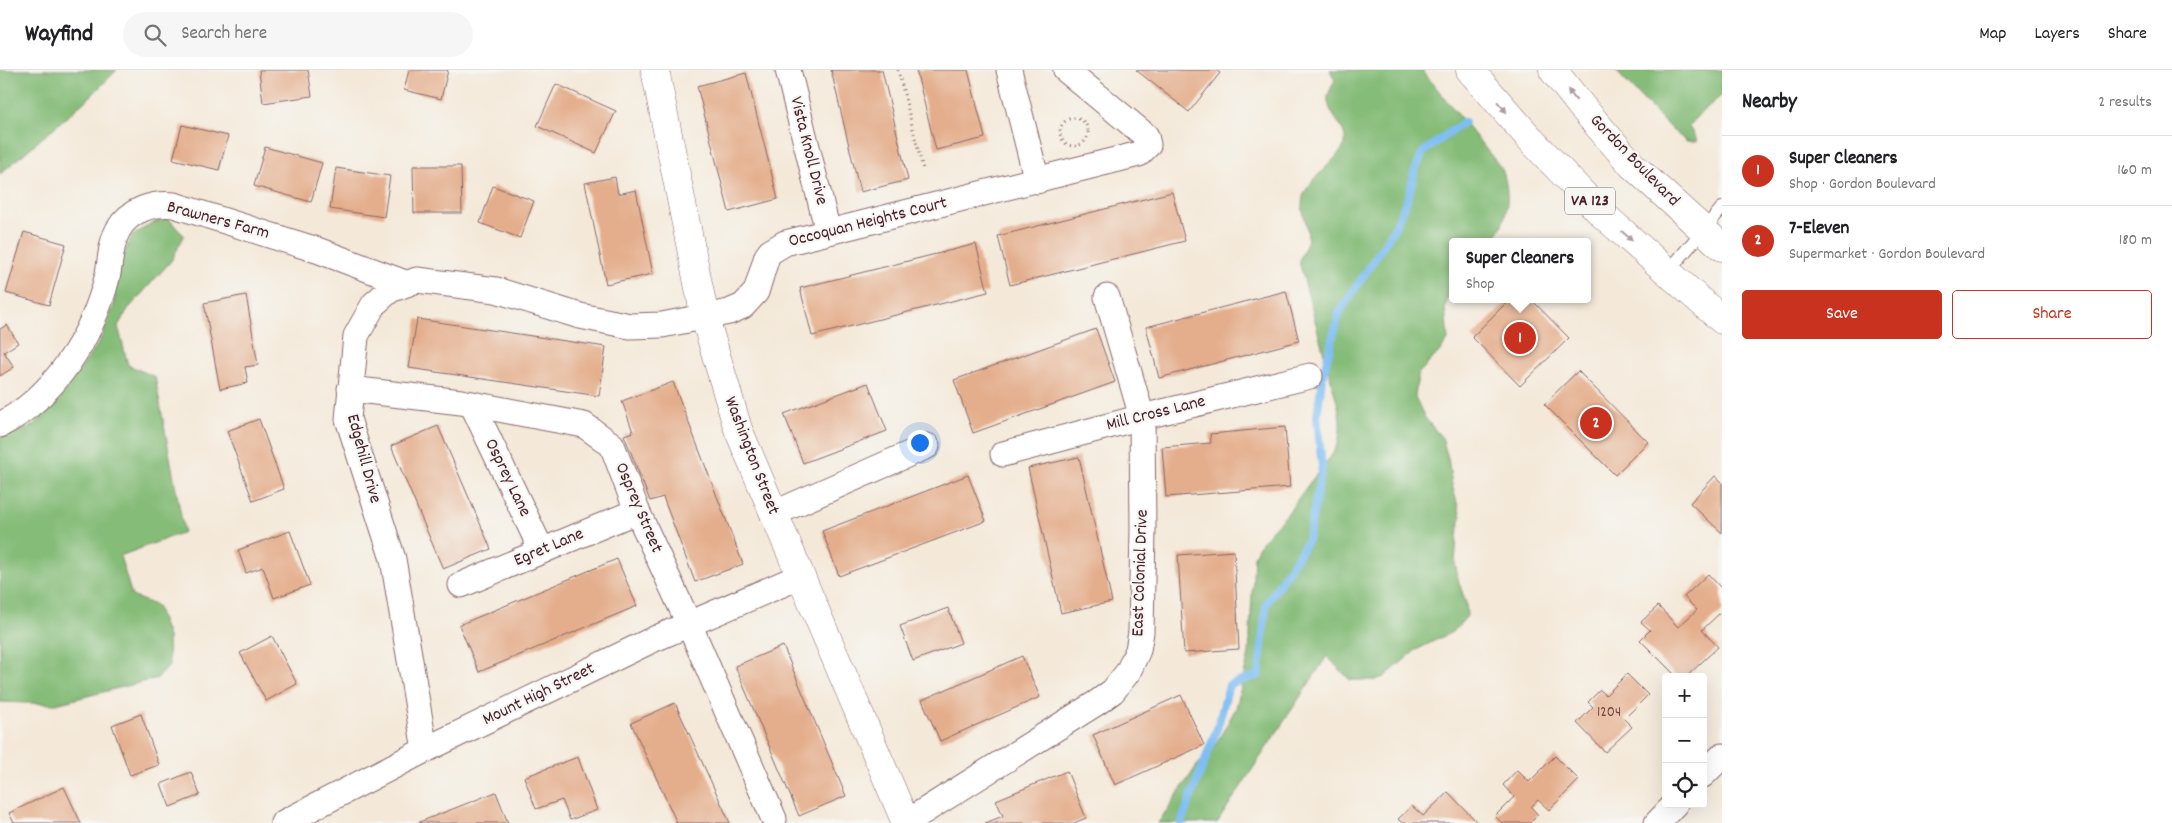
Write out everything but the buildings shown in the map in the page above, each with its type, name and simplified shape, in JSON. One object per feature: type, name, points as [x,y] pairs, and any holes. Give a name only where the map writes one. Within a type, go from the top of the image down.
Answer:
[{"type":"main road","name":"Washington Street","points":[[655,70],[705,318],[738,429],[906,823]]},
{"type":"main road","name":"VA 123","points":[[1470,70],[1532,142],[1602,214],[1722,320]]},
{"type":"main road","name":"Gordon Boulevard","points":[[1552,70],[1633,166],[1713,238]]},
{"type":"street","name":"Vista Knoll Drive","points":[[788,70],[828,232]]},
{"type":"street","points":[[1009,70],[1037,181]]},
{"type":"street","name":"Occoquan Heights Court","points":[[705,318],[736,310],[753,297],[759,287],[767,256],[784,243],[1139,154],[1148,145],[1146,136],[1066,70]]},
{"type":"street","name":"Brawners Farm","points":[[0,425],[35,402],[60,373],[79,346],[97,310],[107,276],[112,245],[119,229],[128,218],[143,208],[160,204],[174,205],[317,250],[405,283]]},
{"type":"street","name":"Edgehill Drive","points":[[425,750],[393,559],[348,419],[356,336],[374,304],[390,290],[405,283],[418,280],[496,290],[580,316],[630,326],[662,325],[705,318]]},
{"type":"street","name":"East Colonial Drive","points":[[906,823],[1113,691],[1128,672],[1138,650],[1141,632],[1143,529],[1142,416],[1107,297]]},
{"type":"street","name":"Mill Cross Lane","points":[[1003,454],[1142,416],[1310,376]]},
{"type":"street","name":"Osprey Street","points":[[350,389],[472,404],[584,425],[612,445],[637,511],[690,624],[774,820]]},
{"type":"street","name":"Osprey Lane","points":[[472,404],[542,551]]},
{"type":"street","points":[[773,514],[927,446]]},
{"type":"street","name":"Egret Lane","points":[[461,585],[637,511]]},
{"type":"street","name":"Mount High Street","points":[[283,823],[425,750],[690,624],[800,576]]},
{"type":"street","points":[[1707,771],[1722,756]]},
{"type":"street","points":[[1657,823],[1671,808]]},
{"type":"lane","points":[[1667,273],[1713,238],[1722,208]]},
{"type":"path","points":[[898,70],[923,170]]},
{"type":"path","points":[[1070,119],[1081,120],[1087,128],[1086,138],[1079,145],[1069,145],[1061,137],[1061,126],[1070,119]]},
{"type":"green space","points":[[0,70],[117,70],[91,96],[0,174]]},
{"type":"green space","points":[[1330,70],[1422,70],[1502,169],[1505,178],[1507,207],[1502,226],[1494,238],[1449,238],[1449,291],[1445,308],[1448,340],[1418,374],[1415,397],[1425,418],[1442,438],[1448,458],[1452,485],[1461,517],[1457,536],[1455,563],[1466,603],[1467,616],[1454,631],[1416,650],[1384,677],[1375,680],[1350,680],[1327,656],[1217,823],[1158,823],[1196,767],[1216,744],[1236,708],[1249,654],[1254,556],[1265,538],[1288,513],[1330,458],[1338,442],[1340,420],[1338,406],[1299,261],[1308,239],[1302,199],[1308,187],[1343,149],[1345,144],[1341,126],[1329,104],[1328,96],[1335,80]]},
{"type":"green space","points":[[1615,70],[1722,70],[1722,95],[1698,115],[1689,127],[1698,141],[1686,141],[1671,129]]},
{"type":"green space","points":[[168,218],[184,236],[171,261],[128,309],[118,326],[128,365],[155,377],[184,532],[120,556],[132,596],[157,606],[168,637],[169,666],[158,678],[56,704],[0,702],[0,438],[32,426],[62,396],[100,341],[114,305],[119,266],[131,237],[150,224]]},
{"type":"waterway","points":[[1181,823],[1218,726],[1229,685],[1259,675],[1266,604],[1308,540],[1322,467],[1317,417],[1322,379],[1339,313],[1394,229],[1409,195],[1414,173],[1423,152],[1464,122]]},
{"type":"place","name":"Super Cleaners","points":[[1520,338]]},
{"type":"place","name":"7-Eleven","points":[[1596,423]]}]
